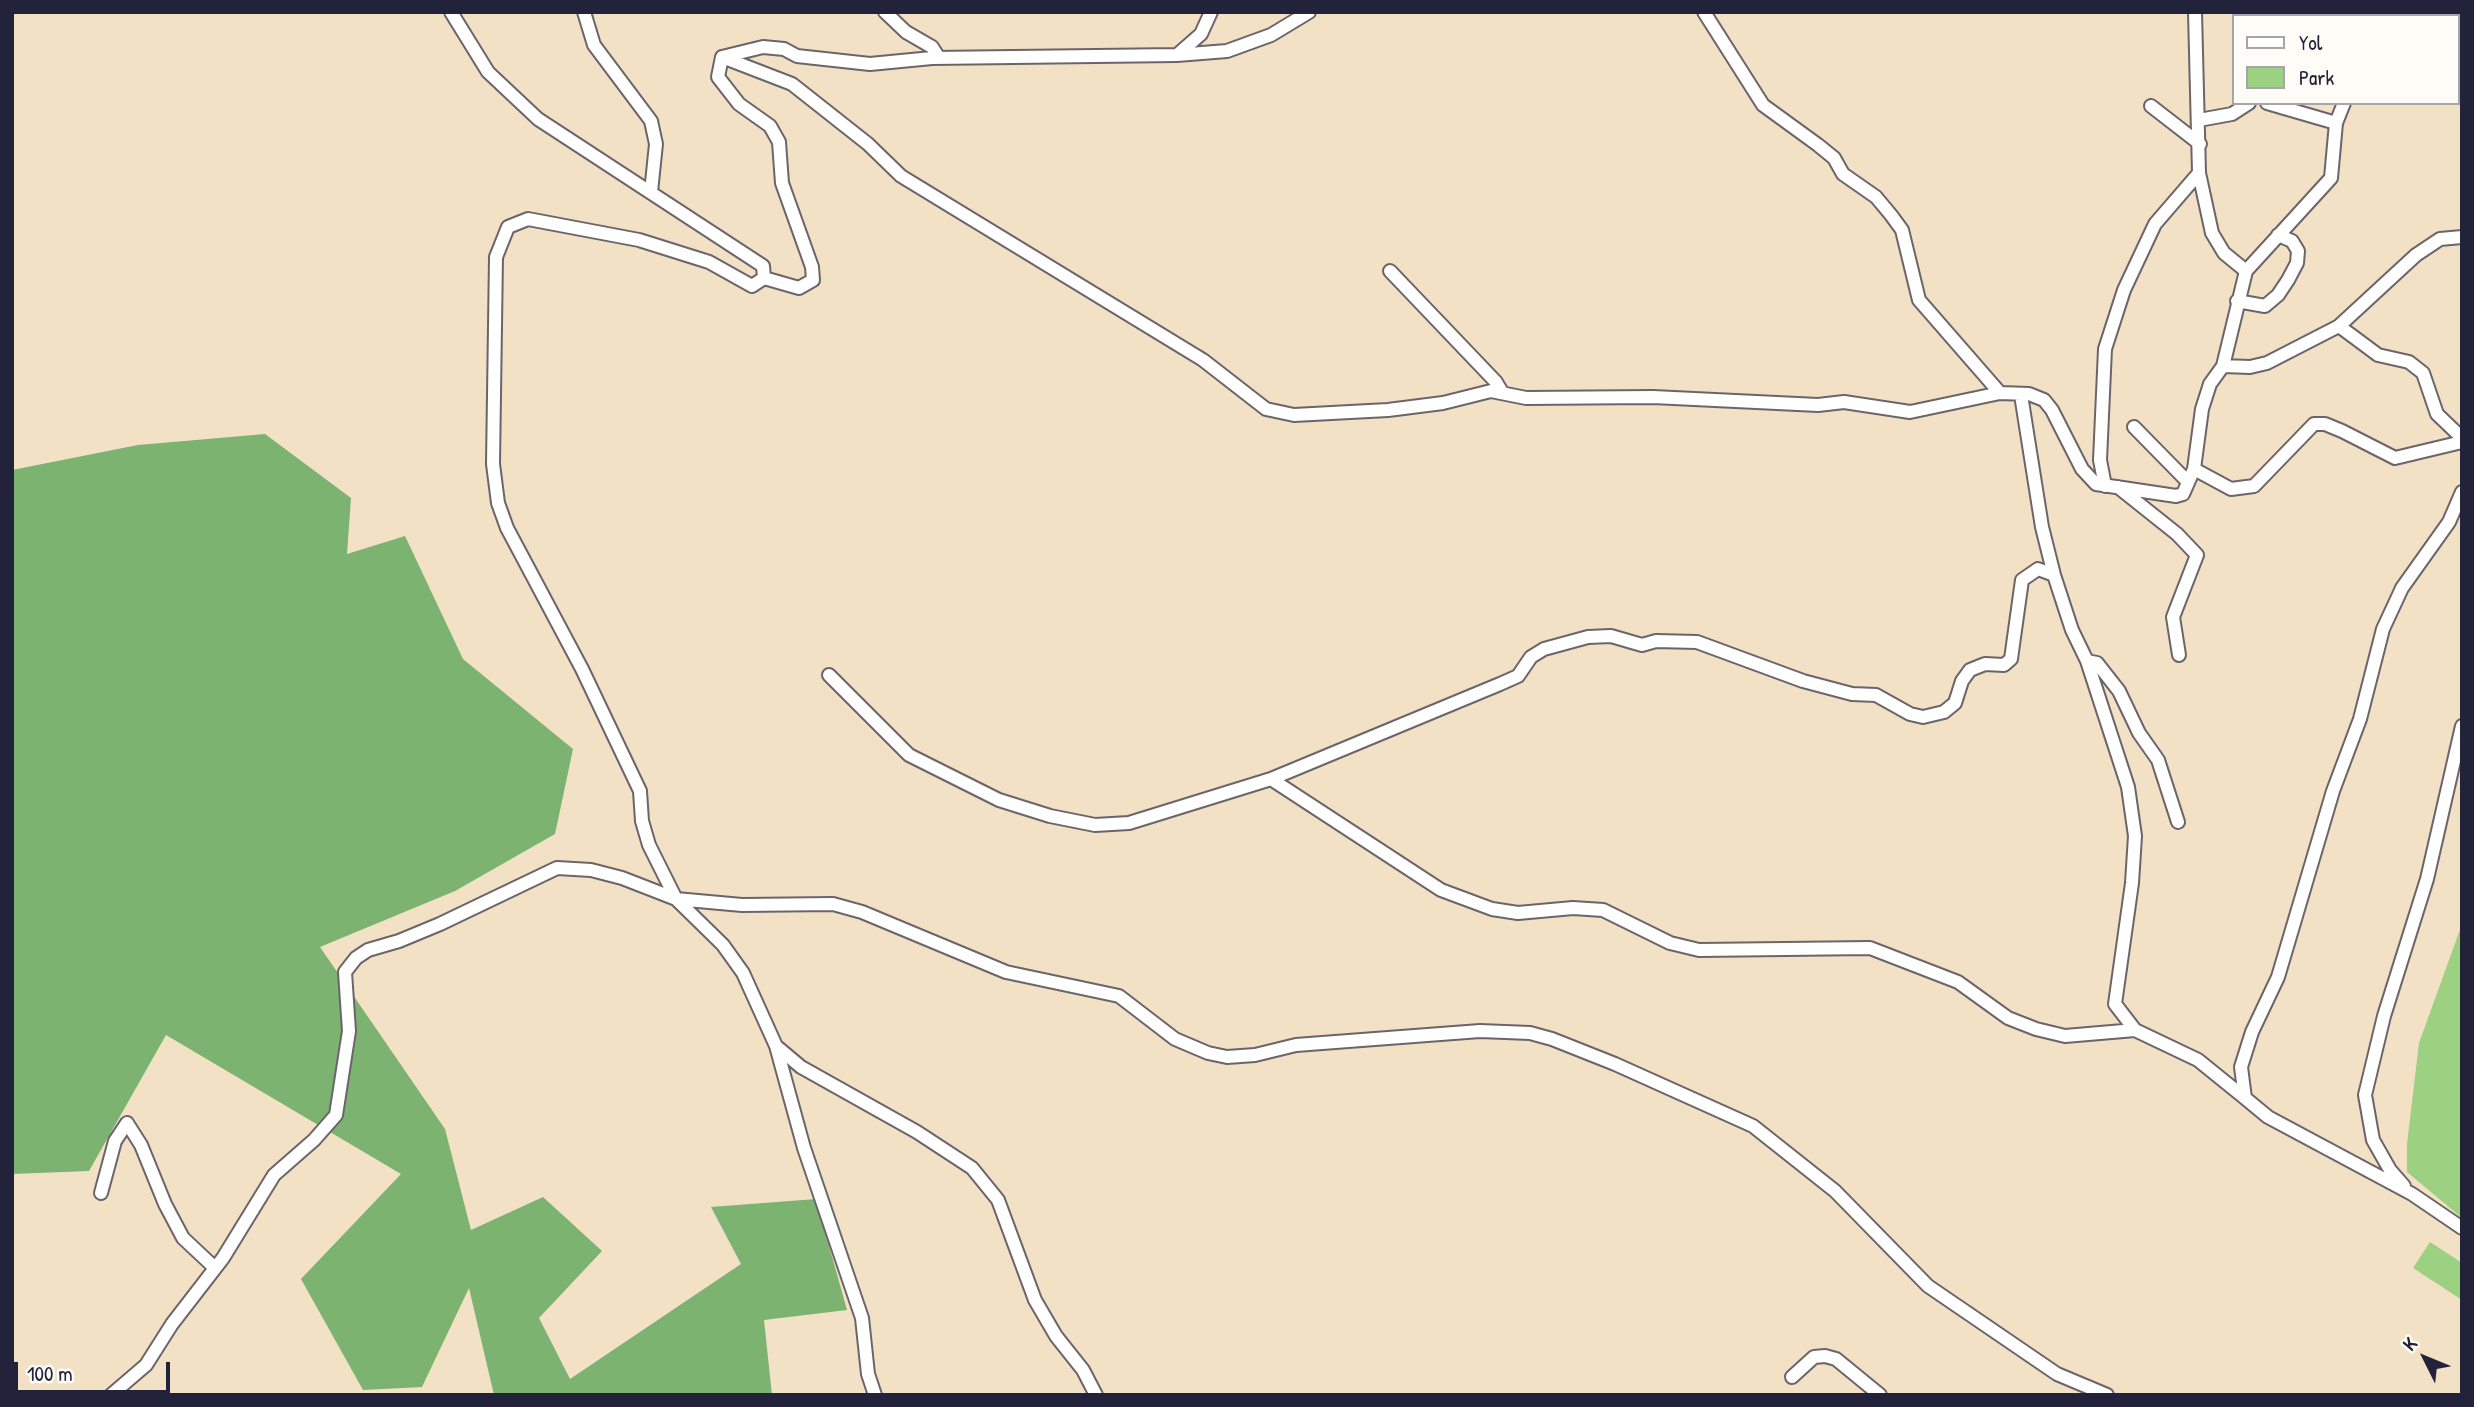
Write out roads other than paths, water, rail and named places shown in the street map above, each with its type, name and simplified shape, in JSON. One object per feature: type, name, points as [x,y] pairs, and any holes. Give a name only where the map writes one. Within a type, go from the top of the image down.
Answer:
[{"type":"street","points":[[451,12],[488,72],[538,119],[763,266],[764,278]]},
{"type":"street","points":[[584,12],[594,46],[651,121],[656,144],[651,192]]},
{"type":"street","points":[[885,12],[906,32],[932,47],[939,58]]},
{"type":"street","points":[[1177,55],[1201,34],[1211,12]]},
{"type":"street","points":[[722,57],[763,47],[784,49],[797,56],[807,54],[870,64],[939,58],[1177,55],[1227,51],[1271,35],[1309,12]]},
{"type":"street","points":[[1704,12],[1763,105],[1834,158],[1843,174],[1876,197],[1891,215],[1902,230],[1919,300],[2000,393]]},
{"type":"street","points":[[2195,12],[2199,173],[2212,233],[2224,253],[2246,271]]},
{"type":"street","points":[[722,57],[718,78],[739,104],[770,127],[779,142],[782,183],[812,267],[813,280],[799,288],[764,278],[752,286],[709,262],[639,240],[528,219],[508,227],[496,257],[493,464],[498,503],[507,528],[582,668],[640,791],[642,821],[649,845],[676,899],[723,945],[743,973],[776,1046],[804,1148],[862,1318],[868,1374],[875,1395]]},
{"type":"street","points":[[722,57],[792,84],[867,144],[901,176],[1203,360],[1266,409],[1294,415],[1388,410],[1502,392],[1526,398],[1653,397],[1818,405],[1844,402],[1910,412],[2000,393],[2034,394],[2044,400],[2052,410],[2082,469],[2096,484],[2176,496],[2183,494],[2194,469],[2202,409],[2210,384],[2223,366],[2246,271],[2331,178],[2336,123],[2343,105]]},
{"type":"street","points":[[2199,120],[2232,114],[2246,105]]},
{"type":"street","points":[[2274,105],[2336,123]]},
{"type":"street","points":[[2151,106],[2200,144]]},
{"type":"street","points":[[2179,655],[2173,617],[2197,555],[2177,534],[2112,487],[2100,460],[2105,349],[2124,290],[2155,224],[2199,173]]},
{"type":"street","points":[[2238,301],[2265,306],[2278,295],[2288,280],[2298,251],[2292,240],[2278,235]]},
{"type":"street","points":[[2223,366],[2250,367],[2267,363],[2339,326],[2416,255],[2440,239],[2462,237]]},
{"type":"street","points":[[1390,271],[1496,382],[1502,392]]},
{"type":"street","points":[[2194,469],[2231,489],[2243,490],[2254,486],[2314,424],[2325,424],[2342,430],[2395,458],[2462,440],[2437,414],[2423,373],[2409,362],[2378,355],[2339,326]]},
{"type":"street","points":[[2021,395],[2042,527],[2054,575],[2072,630],[2087,661],[2128,787],[2136,836],[2115,1004],[2135,1030],[2198,1060],[2268,1117],[2412,1194],[2462,1228]]},
{"type":"street","points":[[2134,426],[2188,482]]},
{"type":"street","points":[[2245,1097],[2241,1067],[2252,1032],[2278,976],[2333,791],[2360,719],[2383,629],[2402,588],[2449,522],[2462,492]]},
{"type":"street","points":[[830,675],[909,755],[999,800],[1050,816],[1095,825],[1129,823],[1271,779],[1518,676],[1531,657],[1544,649],[1588,637],[1611,636],[1642,645],[1656,641],[1697,642],[1803,681],[1852,694],[1876,695],[1910,714],[1923,716],[1944,712],[1955,703],[1962,681],[1970,670],[1985,664],[2004,665],[2011,659],[2022,580],[2038,569],[2054,575]]},
{"type":"street","points":[[2087,661],[2097,663],[2119,691],[2139,733],[2158,761],[2178,821]]},
{"type":"street","points":[[2412,1194],[2390,1170],[2374,1140],[2365,1095],[2384,1016],[2427,879],[2462,726]]},
{"type":"street","points":[[1271,779],[1441,890],[1492,909],[1518,913],[1573,908],[1603,910],[1670,943],[1699,950],[1870,948],[1958,982],[2008,1018],[2036,1029],[2066,1037],[2135,1030]]},
{"type":"street","points":[[111,1395],[146,1365],[172,1324],[215,1268],[274,1175],[314,1140],[336,1115],[349,1031],[345,972],[356,958],[368,950],[399,942],[440,924],[557,868],[590,870],[622,878],[676,899],[742,905],[833,904],[862,912],[1006,972],[1119,996],[1175,1039],[1208,1053],[1227,1057],[1255,1055],[1296,1045],[1480,1031],[1530,1033],[1552,1039],[1753,1126],[1835,1191],[1928,1286],[2057,1374],[2107,1395]]},
{"type":"street","points":[[776,1046],[801,1068],[917,1132],[972,1168],[998,1200],[1034,1300],[1056,1336],[1083,1370],[1096,1395]]},
{"type":"street","points":[[101,1194],[115,1141],[127,1123],[141,1145],[165,1204],[183,1238],[215,1268]]},
{"type":"street","points":[[1792,1377],[1814,1357],[1825,1356],[1836,1359],[1880,1395]]}]
